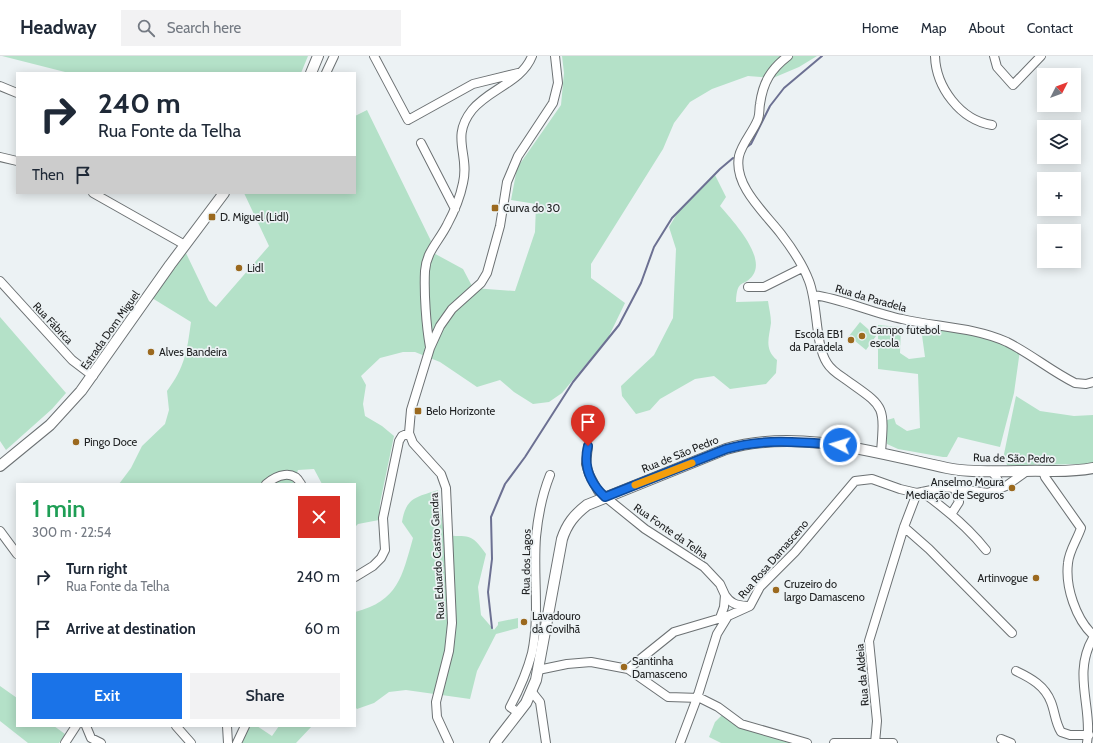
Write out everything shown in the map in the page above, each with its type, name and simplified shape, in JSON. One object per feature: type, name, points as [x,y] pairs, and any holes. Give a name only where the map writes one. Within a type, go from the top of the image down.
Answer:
[{"type":"main road","points":[[311,72],[318,56]]},
{"type":"main road","name":"Estrada Dom Miguel","points":[[0,466],[50,425],[93,376],[185,245],[223,194]]},
{"type":"main road","name":"Rua de São Pedro","points":[[495,743],[519,712],[532,692],[538,670],[566,526],[583,508],[605,497],[726,449],[745,444],[766,442],[818,443],[851,446],[949,468],[991,471],[1072,471],[1093,468]]},
{"type":"street","points":[[326,72],[334,56]]},
{"type":"street","points":[[374,56],[408,120],[473,84],[522,72]]},
{"type":"street","points":[[430,348],[425,271],[427,258],[455,209],[466,169],[460,136],[462,126],[472,110],[484,98],[522,72],[529,64],[532,56]]},
{"type":"street","points":[[356,576],[373,566],[381,558],[385,550],[383,518],[399,441],[402,436],[409,433],[411,410],[430,348],[440,326],[452,309],[481,283],[487,273],[500,226],[507,182],[518,156],[553,103],[558,83],[555,56]]},
{"type":"street","points":[[788,56],[769,74],[763,87],[759,117],[741,149],[739,168],[748,194],[761,213],[781,234],[809,280],[814,295],[822,354],[827,364],[835,372],[874,399],[881,408],[883,423],[881,452]]},
{"type":"street","points":[[935,56],[942,84],[951,100],[973,119],[992,126]]},
{"type":"street","points":[[994,56],[998,67],[1013,86],[1042,56]]},
{"type":"street","points":[[0,86],[16,93]]},
{"type":"street","points":[[421,144],[455,209]]},
{"type":"street","points":[[0,157],[16,161]]},
{"type":"street","points":[[95,194],[185,245]]},
{"type":"street","points":[[748,287],[764,287],[802,268]]},
{"type":"street","name":"Rua Fábrica","points":[[0,281],[72,360],[93,376]]},
{"type":"street","name":"Rua da Paradela","points":[[814,295],[826,297],[868,311],[904,320],[982,334],[1006,342],[1075,383],[1086,384],[1093,382]]},
{"type":"street","points":[[427,309],[430,317],[440,326]]},
{"type":"street","name":"Rua Eduardo Castro Gandra","points":[[409,433],[413,443],[441,474],[446,488],[452,623],[449,651],[436,702],[437,717],[448,743]]},
{"type":"street","name":"Rua Fonte da Telha","points":[[588,446],[586,464],[589,474],[598,490],[605,497],[645,529],[704,568],[720,584],[729,601],[736,605],[750,606]]},
{"type":"street","points":[[991,471],[996,476],[999,483],[996,490]]},
{"type":"street","name":"Rua Rosa Damasceno","points":[[628,669],[674,632],[724,617],[750,606],[760,587],[795,552],[855,481],[872,479],[900,489],[920,492],[946,488],[988,493],[1006,486],[1027,471]]},
{"type":"street","points":[[1043,471],[1045,477],[1080,528],[1068,563],[1068,582],[1077,612],[1086,629],[1093,635]]},
{"type":"street","points":[[268,483],[280,476],[291,474],[297,478],[300,483]]},
{"type":"street","name":"Rua dos Lagos","points":[[519,712],[510,707],[522,684],[532,653],[537,604],[536,539],[540,505],[550,475]]},
{"type":"street","points":[[952,513],[959,502],[955,489]]},
{"type":"street","points":[[920,492],[952,513],[986,550]]},
{"type":"street","name":"Rua da Aldeia","points":[[875,742],[877,721],[868,641],[904,528],[920,492]]},
{"type":"street","points":[[904,528],[929,549],[1012,632]]},
{"type":"street","points":[[0,531],[16,553]]},
{"type":"street","points":[[680,743],[697,698],[717,634],[724,617],[725,594]]},
{"type":"street","points":[[1016,671],[1028,677],[1046,693],[1051,703],[1056,724],[1061,732],[1088,739],[1089,717],[1083,675],[1086,656],[1093,638]]},
{"type":"street","points":[[538,670],[567,664],[591,662],[628,669],[668,697],[700,698],[718,707],[741,724],[807,743]]},
{"type":"street","points":[[532,692],[540,702],[546,743]]},
{"type":"street","points":[[64,743],[75,727],[101,743]]},
{"type":"street","points":[[86,727],[91,738]]},
{"type":"street","points":[[177,727],[190,743]]},
{"type":"street","points":[[228,727],[228,743]]},
{"type":"street","points":[[237,743],[245,727]]},
{"type":"street","points":[[1001,739],[1011,743]]},
{"type":"street","points":[[834,743],[893,743]]},
{"type":"green space","points":[[2,56],[308,56],[301,72],[65,72]]},
{"type":"green space","points":[[562,56],[817,56],[799,67],[773,78],[748,76],[712,89],[690,102],[674,123],[663,149],[591,264],[591,278],[625,303],[608,338],[562,393],[549,402],[533,404],[514,392],[500,380],[477,387],[440,362],[415,352],[403,352],[380,358],[361,376],[366,385],[363,404],[365,416],[382,426],[394,436],[380,503],[379,520],[358,524],[356,526],[356,483],[321,483],[314,469],[298,470],[293,483],[120,483],[131,468],[142,446],[165,424],[169,410],[167,391],[178,374],[188,342],[191,322],[152,298],[185,251],[209,301],[216,307],[269,246],[244,194],[356,194],[356,116],[367,110],[431,241],[428,250],[463,269],[473,288],[515,291],[535,232],[536,204],[511,200],[517,168],[561,105],[564,73]]},
{"type":"green space","points":[[715,175],[726,197],[720,206],[746,239],[755,258],[756,267],[753,275],[750,279],[739,286],[736,302],[768,301],[771,323],[768,343],[770,352],[777,360],[776,373],[766,384],[730,389],[714,376],[695,379],[660,399],[650,410],[636,414],[622,396],[621,386],[654,355],[673,318],[676,249],[669,227],[678,212]]},
{"type":"green space","points":[[0,317],[66,393],[52,409],[6,450],[0,441]]},
{"type":"green space","name":"Campo futebol escola","points":[[860,322],[876,336],[866,350],[849,336]]},
{"type":"green space","points":[[878,325],[901,327],[900,353],[909,359],[925,357],[921,328],[983,333],[1020,350],[1014,393],[1000,447],[958,437],[947,457],[943,457],[898,449],[887,444],[887,420],[894,418],[896,424],[907,431],[920,428],[918,374],[878,369]]},
{"type":"green space","points":[[1016,396],[1040,411],[1074,416],[1093,415],[1093,463],[1007,465],[1004,454]]},
{"type":"green space","points":[[438,490],[444,535],[468,537],[476,542],[486,554],[478,587],[481,615],[494,630],[498,625],[498,622],[518,618],[518,628],[496,634],[477,671],[470,699],[406,690],[389,692],[374,703],[357,709],[356,612],[381,601],[396,586],[401,576],[413,538],[402,522],[406,507],[414,499]]},
{"type":"green space","points":[[0,686],[16,697],[16,727],[55,727],[65,734],[59,743],[28,743],[0,721]]},
{"type":"green space","points":[[722,715],[736,725],[793,743],[721,743],[709,737],[715,722]]},
{"type":"green space","points":[[248,727],[258,727],[272,736],[278,727],[311,727],[296,743],[240,743]]},
{"type":"waterway","points":[[747,147],[751,144],[770,106],[784,88],[822,56]]},
{"type":"waterway","points":[[492,628],[488,592],[492,559],[491,517],[505,484],[525,457],[573,382],[619,325],[641,283],[654,247],[672,218],[720,169],[733,158]]},
{"type":"slow traffic","points":[[635,485],[692,463]]},
{"type":"place","name":"Curva do 30","points":[[495,208]]},
{"type":"place","name":"D. Miguel (Lidl)","points":[[212,217]]},
{"type":"place","name":"Lidl","points":[[239,268]]},
{"type":"place","name":"Campo futebol escola","points":[[862,336]]},
{"type":"place","name":"Escola EB1 da Paradela","points":[[851,340]]},
{"type":"place","name":"Alves Bandeira","points":[[151,352]]},
{"type":"place","name":"Belo Horizonte","points":[[418,411]]},
{"type":"place","name":"Pingo Doce","points":[[76,442]]},
{"type":"place","name":"Anselmo Moura Mediação de Seguros","points":[[1012,488]]},
{"type":"place","name":"Artinvogue","points":[[1036,578]]},
{"type":"place","name":"Cruzeiro do largo Damasceno","points":[[776,590]]},
{"type":"place","name":"Lavadouro da Covilhã","points":[[524,622]]},
{"type":"place","name":"Santinha Damasceno","points":[[624,667]]},
{"type":"route","points":[[588,446],[586,464],[589,474],[598,490],[605,497],[726,449],[745,444],[766,442],[840,445]]}]
